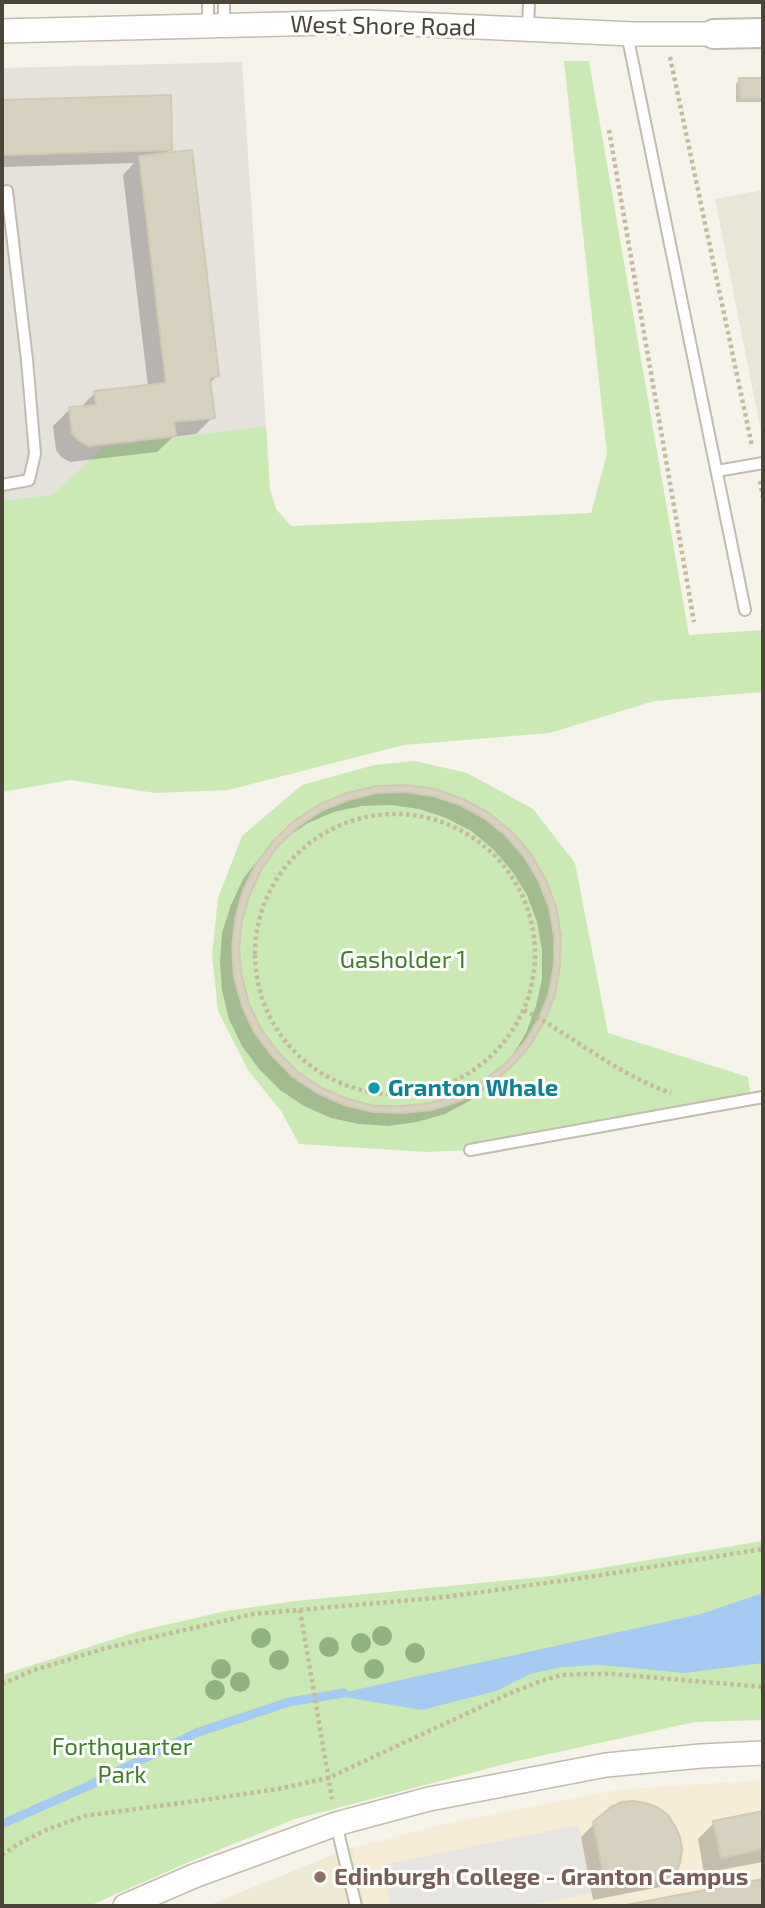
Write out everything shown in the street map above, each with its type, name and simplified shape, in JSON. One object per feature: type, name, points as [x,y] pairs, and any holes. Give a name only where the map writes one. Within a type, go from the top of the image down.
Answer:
[{"type":"street","name":"West Shore Road","points":[[2,31],[366,22],[627,34],[763,33]]},
{"type":"street","points":[[125,1906],[194,1875],[337,1824],[429,1799],[606,1765],[763,1753]]},
{"type":"lane","points":[[208,2],[216,26]]},
{"type":"lane","points":[[216,26],[224,2]]},
{"type":"lane","points":[[528,30],[529,2]]},
{"type":"lane","points":[[627,34],[745,610]]},
{"type":"lane","points":[[2,485],[29,481],[35,454],[7,191]]},
{"type":"lane","points":[[717,471],[760,464]]},
{"type":"lane","points":[[470,1150],[763,1097]]},
{"type":"lane","points":[[337,1824],[356,1906]]},
{"type":"path","points":[[665,34],[760,464],[763,498]]},
{"type":"path","points":[[609,130],[694,622]]},
{"type":"path","points":[[404,814],[451,826],[473,837],[492,852],[508,871],[526,903],[535,939],[535,963],[532,987],[524,1010],[497,1051],[457,1080],[410,1094],[386,1094],[338,1083],[298,1056],[281,1037],[260,993],[254,945],[266,898],[293,857],[312,841],[355,819],[404,814]]},
{"type":"path","points":[[524,1010],[604,1059],[658,1088],[684,1097]]},
{"type":"path","points":[[2,1684],[34,1670],[103,1649],[253,1615],[446,1597],[763,1549]]},
{"type":"path","points":[[300,1610],[328,1778]]},
{"type":"path","points":[[2,1855],[18,1844],[84,1816],[214,1799],[328,1778],[513,1692],[562,1675],[612,1674],[763,1688]]},
{"type":"shaded area","points":[[242,62],[270,489],[2,511],[2,68]]},
{"type":"shaded area","points":[[763,190],[763,442],[715,199]]},
{"type":"shaded area","points":[[763,1780],[763,1906],[365,1906],[353,1848],[449,1823],[615,1790]]},
{"type":"shaded area","points":[[578,1825],[592,1893],[526,1906],[391,1906],[382,1865]]},
{"type":"shaded area","name":"Edinburgh College - Granton Campus","points":[[353,1847],[365,1906],[207,1906]]},
{"type":"green space","points":[[564,61],[589,61],[689,635],[763,630],[763,692],[654,701],[550,733],[404,745],[228,790],[155,793],[70,780],[2,792],[2,501],[52,495],[104,447],[266,426],[270,489],[276,509],[291,526],[591,513],[607,454]]},
{"type":"green space","name":"Gasholder 1","points":[[415,761],[467,773],[533,809],[575,863],[608,1033],[748,1077],[751,1099],[470,1150],[427,1152],[299,1144],[281,1111],[248,1070],[218,1011],[212,955],[218,898],[242,836],[302,785],[374,765]]},
{"type":"green space","name":"Forthquarter Park","points":[[763,1541],[763,1720],[695,1722],[513,1762],[295,1819],[89,1906],[2,1906],[2,1675],[139,1631],[226,1611],[295,1601],[552,1576]]},
{"type":"water","points":[[763,1593],[763,1663],[684,1673],[601,1665],[562,1667],[530,1674],[496,1691],[422,1710],[332,1695],[701,1614]]},
{"type":"building","points":[[739,78],[763,78],[763,99],[740,99]]},
{"type":"building","points":[[171,95],[172,150],[2,155],[2,100]]},
{"type":"building","points":[[192,150],[219,376],[210,378],[215,418],[174,422],[176,436],[88,446],[72,433],[69,407],[96,405],[94,391],[166,383],[139,156]]},
{"type":"building","points":[[406,785],[435,789],[463,799],[489,813],[512,832],[531,854],[546,880],[556,907],[561,936],[555,995],[544,1022],[529,1047],[509,1069],[486,1087],[460,1101],[432,1110],[373,1112],[344,1105],[317,1093],[293,1077],[272,1056],[254,1032],[242,1006],[234,977],[232,948],[235,919],[243,890],[256,864],[274,840],[295,820],[320,804],[347,793],[376,786]],"holes":[[[405,792],[433,796],[460,805],[484,818],[506,836],[525,858],[539,882],[549,908],[554,936],[554,964],[549,992],[539,1018],[524,1043],[505,1064],[483,1081],[458,1094],[431,1103],[375,1106],[322,1088],[298,1072],[278,1052],[261,1029],[249,1004],[242,977],[239,949],[242,921],[262,868],[279,845],[299,826],[323,810],[376,793]]]},
{"type":"building","points":[[634,1801],[657,1807],[668,1815],[680,1837],[680,1863],[675,1875],[606,1888],[593,1822],[611,1807]]},
{"type":"building","points":[[763,1811],[763,1849],[721,1858],[713,1821]]},
{"type":"building","points":[[763,1879],[763,1906],[621,1906]]},
{"type":"waterway","points":[[2,1824],[88,1786],[196,1733],[289,1702],[344,1693]]},
{"type":"place","name":"Granton Whale","points":[[374,1088]]},
{"type":"place","name":"Edinburgh College - Granton Campus","points":[[320,1877]]}]
